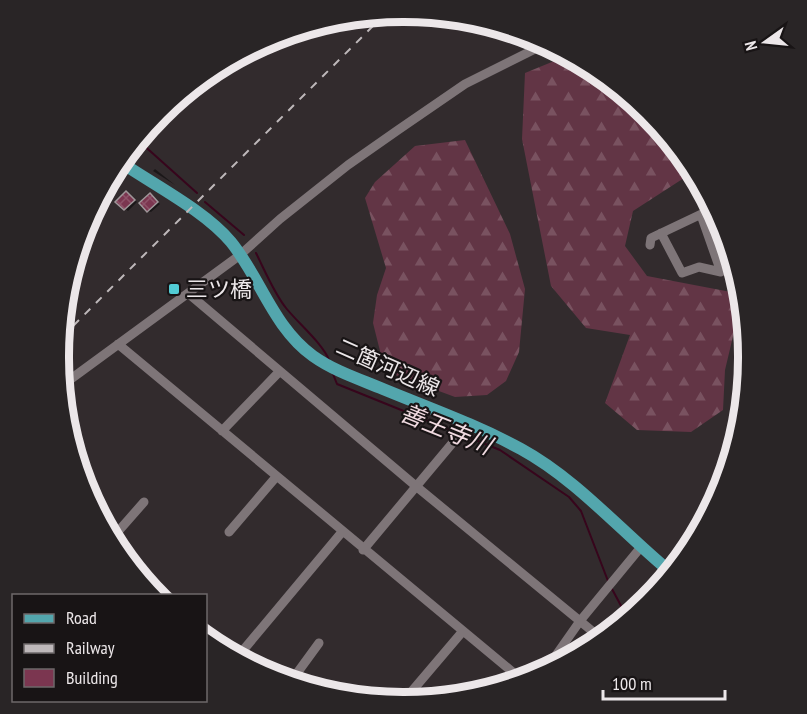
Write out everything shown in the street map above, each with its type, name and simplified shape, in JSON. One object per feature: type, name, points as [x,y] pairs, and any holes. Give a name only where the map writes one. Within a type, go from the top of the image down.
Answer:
[{"type":"main road","name":"二箇河辺線","points":[[128,167],[204,217],[221,231],[240,255],[285,329],[310,354],[341,372],[493,435],[522,450],[570,482],[664,567]]},
{"type":"street","points":[[70,380],[240,255],[280,219],[348,165],[465,84],[535,49]]},
{"type":"street","points":[[650,245],[651,238],[706,213]]},
{"type":"street","points":[[661,233],[682,273],[699,267],[722,272],[701,215]]},
{"type":"street","points":[[189,294],[279,372],[593,632]]},
{"type":"street","points":[[118,345],[513,673]]},
{"type":"street","points":[[222,431],[279,372]]},
{"type":"street","points":[[363,550],[455,440]]},
{"type":"street","points":[[229,532],[276,477]]},
{"type":"street","points":[[118,531],[144,502]]},
{"type":"street","points":[[243,650],[342,532]]},
{"type":"street","points":[[557,654],[580,621],[641,547]]},
{"type":"street","points":[[412,691],[463,631]]},
{"type":"street","points":[[296,674],[319,643]]},
{"type":"green space","points":[[557,60],[571,67],[607,92],[640,120],[683,173],[684,178],[633,211],[625,246],[647,276],[732,292],[736,324],[725,370],[723,410],[691,432],[637,430],[605,403],[630,335],[586,328],[551,286],[522,139],[525,73]]},
{"type":"green space","points":[[465,140],[510,234],[525,289],[519,352],[506,381],[487,395],[455,397],[385,371],[373,323],[377,295],[386,268],[365,198],[375,182],[415,146]]},
{"type":"building","points":[[126,191],[135,200],[124,210],[115,202]]},
{"type":"building","points":[[150,193],[158,202],[147,212],[139,203]]},
{"type":"waterway","name":"善王寺川","points":[[144,146],[197,193]]},
{"type":"waterway","name":"善王寺川","points":[[205,202],[244,235]]},
{"type":"waterway","name":"善王寺川","points":[[256,253],[282,302],[316,340],[329,360]]},
{"type":"waterway","name":"善王寺川","points":[[333,374],[337,384],[500,450],[569,497],[581,511],[608,581]]},
{"type":"waterway","name":"善王寺川","points":[[612,589],[623,609]]},
{"type":"railway","points":[[71,328],[375,24]]},
{"type":"place","name":"三ツ橋","points":[[174,289]]}]
